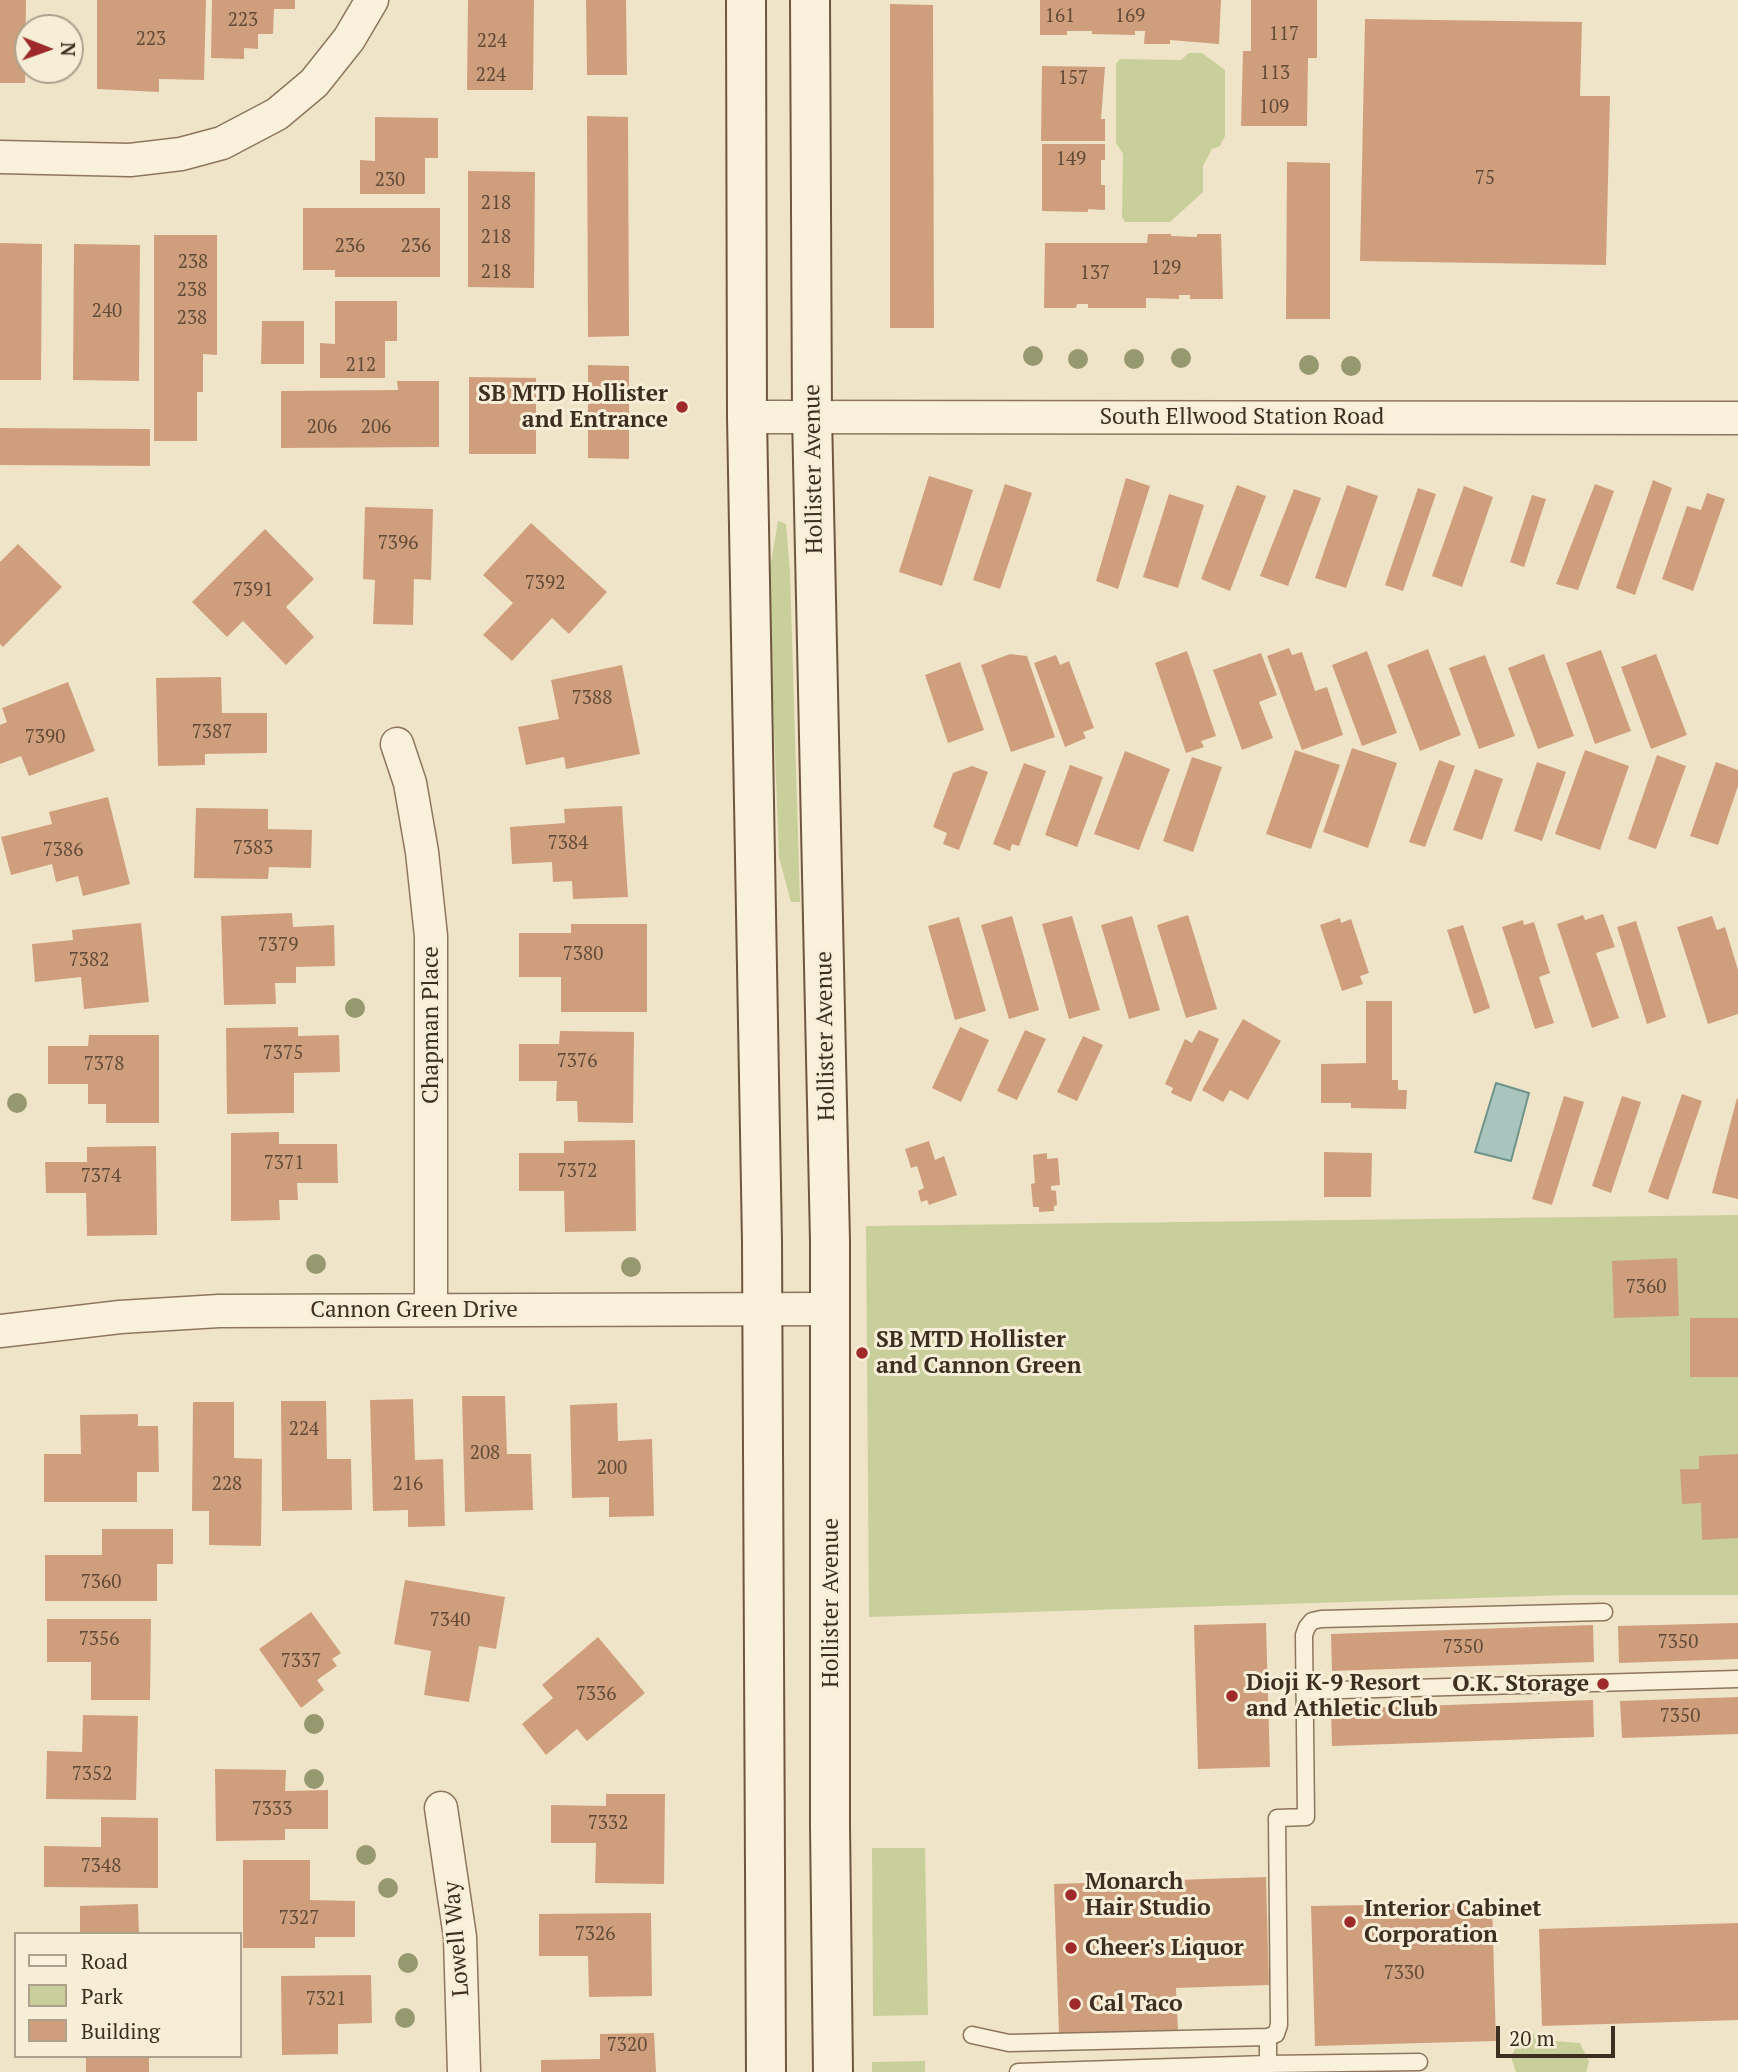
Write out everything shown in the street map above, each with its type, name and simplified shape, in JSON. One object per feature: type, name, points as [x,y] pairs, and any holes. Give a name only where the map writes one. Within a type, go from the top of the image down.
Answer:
[{"type":"main road","points":[[746,0],[747,416],[761,1309],[766,2072]]},
{"type":"main road","name":"Hollister Avenue","points":[[810,0],[813,415],[830,1309],[832,2072]]},
{"type":"street","points":[[0,158],[130,160],[181,154],[222,143],[277,114],[314,83],[349,39],[372,0]]},
{"type":"street","name":"South Ellwood Station Road","points":[[747,416],[1738,418]]},
{"type":"street","name":"Chapman Place","points":[[397,744],[410,783],[422,852],[431,936],[431,1309]]},
{"type":"street","name":"Cannon Green Drive","points":[[0,1331],[120,1317],[219,1311],[830,1309]]},
{"type":"street","name":"Lowell Way","points":[[441,1808],[460,1937],[464,2072]]},
{"type":"lane","points":[[972,2035],[1009,2043],[1268,2037],[1276,2034],[1279,2025],[1277,1818],[1306,1817],[1304,1635],[1307,1627],[1312,1621],[1321,1619],[1604,1612]]},
{"type":"lane","points":[[1304,1691],[1738,1679]]},
{"type":"lane","points":[[1268,2037],[1268,2064]]},
{"type":"lane","points":[[1018,2072],[1419,2062]]},
{"type":"green space","points":[[1189,53],[1202,53],[1225,70],[1225,136],[1220,146],[1212,149],[1203,166],[1203,192],[1170,222],[1125,222],[1122,217],[1123,154],[1116,143],[1116,64],[1120,59],[1181,60]]},
{"type":"green space","points":[[778,521],[786,524],[790,572],[800,902],[791,902],[779,857],[769,597],[770,568]]},
{"type":"green space","points":[[1738,1215],[1738,1595],[1572,1595],[869,1617],[866,1226]]},
{"type":"green space","points":[[872,1848],[925,1848],[928,2015],[873,2016]]},
{"type":"green space","points":[[1539,2033],[1554,2041],[1580,2043],[1589,2062],[1586,2072],[1516,2072],[1511,2057],[1521,2036]]},
{"type":"green space","points":[[925,2061],[925,2072],[872,2072],[872,2062]]},
{"type":"water","points":[[1496,1083],[1529,1093],[1511,1161],[1475,1152]]},
{"type":"building","points":[[0,0],[26,0],[26,14],[14,14],[14,83],[0,83]]},
{"type":"building","points":[[97,0],[206,0],[204,80],[159,79],[159,92],[97,89]]},
{"type":"building","points":[[212,0],[295,0],[295,9],[274,9],[273,34],[258,34],[258,49],[244,48],[244,59],[211,58]]},
{"type":"building","points":[[468,0],[534,0],[533,90],[467,90]]},
{"type":"building","points":[[586,0],[626,0],[627,75],[587,75]]},
{"type":"building","points":[[1040,0],[1221,0],[1219,44],[1170,40],[1170,44],[1144,44],[1145,31],[1135,31],[1135,35],[1067,31],[1067,35],[1040,35]]},
{"type":"building","points":[[1251,0],[1317,0],[1317,58],[1308,58],[1307,126],[1241,126],[1243,51],[1251,51]]},
{"type":"building","points":[[890,4],[933,5],[934,328],[890,328]]},
{"type":"building","points":[[1365,19],[1582,22],[1580,96],[1610,96],[1606,265],[1360,261]]},
{"type":"building","points":[[1042,66],[1105,67],[1101,119],[1105,119],[1105,141],[1041,141]]},
{"type":"building","points":[[587,116],[628,117],[629,336],[588,337]]},
{"type":"building","points":[[375,117],[438,118],[438,158],[425,158],[425,194],[360,194],[360,160],[375,161]]},
{"type":"building","points":[[1042,144],[1105,144],[1105,160],[1101,160],[1101,185],[1105,185],[1105,210],[1042,211]]},
{"type":"building","points":[[1287,162],[1330,163],[1330,319],[1286,319]]},
{"type":"building","points":[[468,171],[535,172],[534,288],[468,287]]},
{"type":"building","points":[[303,208],[440,208],[440,277],[335,277],[335,270],[303,270]]},
{"type":"building","points":[[1148,234],[1197,237],[1197,234],[1221,234],[1223,299],[1190,299],[1190,295],[1179,295],[1179,299],[1146,298],[1146,308],[1088,308],[1088,304],[1077,304],[1076,308],[1044,308],[1045,243],[1147,243]]},
{"type":"building","points":[[154,235],[217,235],[217,355],[203,354],[203,392],[197,392],[197,441],[154,441]]},
{"type":"building","points":[[0,243],[42,244],[41,380],[0,380]]},
{"type":"building","points":[[74,244],[140,245],[139,381],[73,380]]},
{"type":"building","points":[[335,301],[397,301],[397,341],[385,341],[385,378],[320,378],[320,343],[335,344]]},
{"type":"building","points":[[262,321],[304,321],[304,364],[261,364]]},
{"type":"building","points":[[588,365],[629,366],[629,459],[588,458]]},
{"type":"building","points":[[469,377],[536,378],[536,454],[469,454]]},
{"type":"building","points":[[397,381],[439,381],[439,447],[281,448],[281,391],[398,390]]},
{"type":"building","points":[[0,428],[150,429],[150,466],[0,465]]},
{"type":"building","points":[[929,476],[973,490],[942,586],[899,572]]},
{"type":"building","points":[[1126,478],[1150,486],[1118,589],[1096,581]]},
{"type":"building","points":[[1653,480],[1672,488],[1635,595],[1616,588]]},
{"type":"building","points":[[1005,484],[1032,493],[1000,589],[973,580]]},
{"type":"building","points":[[1595,484],[1614,491],[1578,590],[1556,584]]},
{"type":"building","points":[[1237,485],[1266,496],[1230,591],[1201,579]]},
{"type":"building","points":[[1347,485],[1378,496],[1346,588],[1315,578]]},
{"type":"building","points":[[1464,486],[1493,497],[1462,587],[1432,576]]},
{"type":"building","points":[[1418,488],[1436,494],[1403,591],[1385,585]]},
{"type":"building","points":[[1294,489],[1321,498],[1288,586],[1260,576]]},
{"type":"building","points":[[1707,493],[1725,499],[1693,591],[1662,579],[1687,506],[1701,510]]},
{"type":"building","points":[[1169,494],[1204,505],[1178,588],[1143,577]]},
{"type":"building","points":[[1532,495],[1546,499],[1524,567],[1510,562]]},
{"type":"building","points":[[365,507],[433,509],[431,580],[414,579],[413,625],[373,624],[375,580],[363,579]]},
{"type":"building","points":[[531,523],[607,592],[569,634],[552,618],[512,661],[483,635],[513,603],[483,575]]},
{"type":"building","points":[[265,529],[314,579],[286,607],[314,637],[286,665],[243,621],[227,637],[192,602]]},
{"type":"building","points":[[18,544],[62,587],[3,647],[0,644],[0,562]]},
{"type":"building","points":[[1289,648],[1292,655],[1302,652],[1315,691],[1327,687],[1343,735],[1302,750],[1267,656]]},
{"type":"building","points":[[1428,649],[1461,735],[1420,751],[1387,665]]},
{"type":"building","points":[[1601,650],[1631,731],[1595,744],[1566,663]]},
{"type":"building","points":[[1187,651],[1216,736],[1201,741],[1204,747],[1186,753],[1155,663]]},
{"type":"building","points":[[1367,651],[1397,733],[1362,746],[1332,665]]},
{"type":"building","points":[[1261,653],[1277,695],[1259,702],[1273,738],[1242,750],[1213,670]]},
{"type":"building","points":[[1010,654],[1027,656],[1055,737],[1011,752],[981,665]]},
{"type":"building","points":[[1544,654],[1574,736],[1538,749],[1508,668]]},
{"type":"building","points":[[1656,654],[1687,735],[1651,749],[1621,667]]},
{"type":"building","points":[[1056,655],[1060,665],[1069,661],[1094,728],[1083,732],[1086,738],[1065,747],[1034,663]]},
{"type":"building","points":[[1485,655],[1515,736],[1479,749],[1449,668]]},
{"type":"building","points":[[960,662],[984,730],[948,743],[925,675]]},
{"type":"building","points":[[622,665],[640,754],[566,769],[564,757],[526,765],[518,727],[559,719],[551,680]]},
{"type":"building","points":[[221,677],[222,713],[267,713],[267,753],[205,754],[205,765],[158,766],[156,678]]},
{"type":"building","points":[[68,682],[95,751],[29,776],[21,756],[0,764],[0,725],[7,722],[2,708]]},
{"type":"building","points":[[1352,748],[1397,763],[1368,848],[1323,832]]},
{"type":"building","points":[[1295,750],[1340,765],[1311,849],[1266,834]]},
{"type":"building","points":[[1585,750],[1629,766],[1600,850],[1555,834]]},
{"type":"building","points":[[1125,751],[1170,769],[1139,850],[1094,834]]},
{"type":"building","points":[[1657,755],[1686,766],[1656,849],[1628,839]]},
{"type":"building","points":[[1192,757],[1222,767],[1193,852],[1163,841]]},
{"type":"building","points":[[1439,760],[1455,766],[1425,847],[1409,842]]},
{"type":"building","points":[[1537,762],[1566,772],[1542,841],[1514,831]]},
{"type":"building","points":[[1716,762],[1738,770],[1738,786],[1718,845],[1690,836]]},
{"type":"building","points":[[1024,763],[1046,771],[1019,846],[1012,844],[1010,851],[993,844]]},
{"type":"building","points":[[1070,765],[1103,777],[1077,847],[1045,835]]},
{"type":"building","points":[[972,766],[988,772],[959,850],[943,844],[947,833],[933,827],[953,773]]},
{"type":"building","points":[[1475,769],[1503,779],[1482,840],[1453,830]]},
{"type":"building","points":[[108,797],[130,884],[83,896],[78,876],[56,882],[52,864],[11,875],[1,837],[52,824],[49,812]]},
{"type":"building","points":[[622,806],[628,897],[573,899],[572,881],[553,882],[552,862],[512,864],[510,827],[565,823],[564,809]]},
{"type":"building","points":[[196,808],[268,809],[268,829],[312,830],[311,868],[269,867],[268,879],[194,878]]},
{"type":"building","points":[[292,913],[293,927],[334,925],[335,966],[296,967],[296,983],[275,983],[276,1004],[224,1005],[221,916]]},
{"type":"building","points":[[1603,914],[1615,947],[1596,953],[1619,1018],[1592,1028],[1557,924],[1583,915],[1585,920]]},
{"type":"building","points":[[1188,915],[1217,1009],[1186,1018],[1157,925]]},
{"type":"building","points":[[1012,916],[1039,1010],[1009,1019],[981,925]]},
{"type":"building","points":[[1072,916],[1100,1010],[1069,1019],[1042,924]]},
{"type":"building","points":[[1132,916],[1160,1010],[1129,1019],[1101,925]]},
{"type":"building","points":[[1712,916],[1717,930],[1725,927],[1738,970],[1738,1014],[1708,1024],[1677,927]]},
{"type":"building","points":[[959,917],[986,1011],[955,1020],[928,926]]},
{"type":"building","points":[[1340,918],[1341,923],[1351,919],[1369,973],[1360,976],[1363,984],[1342,991],[1320,925]]},
{"type":"building","points":[[1523,920],[1524,925],[1534,922],[1550,973],[1539,977],[1554,1023],[1535,1029],[1502,927]]},
{"type":"building","points":[[1636,921],[1666,1017],[1647,1024],[1617,927]]},
{"type":"building","points":[[141,923],[149,1002],[84,1009],[81,977],[35,982],[32,944],[73,940],[72,930]]},
{"type":"building","points":[[571,924],[647,924],[647,1012],[561,1012],[561,977],[519,977],[519,933],[571,933]]},
{"type":"building","points":[[1463,925],[1490,1008],[1474,1014],[1447,930]]},
{"type":"building","points":[[1366,1001],[1392,1001],[1392,1080],[1398,1080],[1398,1090],[1407,1090],[1406,1109],[1351,1108],[1351,1103],[1321,1103],[1321,1064],[1366,1063]]},
{"type":"building","points":[[1243,1019],[1281,1041],[1248,1100],[1230,1090],[1223,1102],[1202,1090]]},
{"type":"building","points":[[298,1027],[298,1036],[339,1035],[340,1072],[294,1073],[294,1113],[227,1114],[226,1028]]},
{"type":"building","points":[[960,1027],[989,1040],[961,1102],[932,1088]]},
{"type":"building","points":[[1025,1030],[1046,1039],[1017,1100],[997,1091]]},
{"type":"building","points":[[1199,1030],[1219,1039],[1191,1102],[1171,1093],[1173,1088],[1165,1084],[1185,1039],[1192,1043]]},
{"type":"building","points":[[560,1031],[634,1032],[633,1123],[578,1122],[577,1101],[556,1101],[557,1081],[519,1081],[519,1044],[559,1044]]},
{"type":"building","points":[[89,1035],[159,1035],[159,1123],[106,1123],[106,1104],[88,1104],[88,1084],[48,1084],[48,1046],[88,1046]]},
{"type":"building","points":[[1083,1036],[1103,1045],[1077,1101],[1057,1092]]},
{"type":"building","points":[[1682,1094],[1702,1101],[1668,1200],[1648,1192]]},
{"type":"building","points":[[1564,1096],[1584,1102],[1552,1205],[1532,1199]]},
{"type":"building","points":[[1622,1096],[1641,1102],[1611,1193],[1592,1186]]},
{"type":"building","points":[[1738,1099],[1738,1199],[1712,1193]]},
{"type":"building","points":[[279,1132],[279,1144],[337,1144],[338,1183],[297,1183],[298,1200],[279,1200],[280,1220],[231,1221],[231,1133]]},
{"type":"building","points":[[635,1140],[636,1231],[565,1232],[564,1191],[519,1191],[519,1153],[564,1153],[564,1141]]},
{"type":"building","points":[[929,1141],[935,1160],[944,1156],[957,1195],[929,1205],[927,1200],[921,1202],[918,1191],[924,1188],[917,1166],[911,1168],[905,1149]]},
{"type":"building","points":[[156,1146],[157,1235],[87,1236],[86,1193],[46,1193],[45,1162],[87,1162],[87,1147]]},
{"type":"building","points":[[1324,1152],[1372,1153],[1371,1197],[1324,1197]]},
{"type":"building","points":[[1047,1153],[1047,1159],[1058,1158],[1060,1185],[1051,1186],[1051,1190],[1056,1191],[1057,1205],[1054,1206],[1054,1211],[1039,1212],[1039,1207],[1033,1207],[1033,1155]]},
{"type":"building","points":[[1677,1258],[1679,1316],[1614,1318],[1612,1261]]},
{"type":"building","points":[[1690,1318],[1738,1318],[1738,1377],[1690,1377]]},
{"type":"building","points":[[462,1396],[505,1396],[507,1454],[531,1454],[533,1510],[465,1512]]},
{"type":"building","points":[[413,1399],[415,1460],[443,1459],[445,1526],[408,1527],[408,1510],[373,1511],[370,1400]]},
{"type":"building","points":[[281,1401],[326,1401],[327,1459],[351,1459],[352,1510],[282,1511]]},
{"type":"building","points":[[193,1402],[234,1402],[234,1458],[262,1459],[261,1546],[209,1545],[209,1511],[192,1511]]},
{"type":"building","points":[[617,1403],[618,1441],[652,1439],[654,1516],[609,1517],[609,1497],[572,1498],[570,1405]]},
{"type":"building","points":[[138,1414],[138,1426],[158,1426],[159,1472],[137,1472],[137,1502],[44,1502],[44,1454],[81,1454],[80,1415]]},
{"type":"building","points":[[1738,1454],[1738,1538],[1702,1540],[1701,1503],[1682,1504],[1680,1469],[1699,1469],[1699,1456]]},
{"type":"building","points":[[102,1529],[173,1529],[173,1564],[157,1564],[157,1601],[45,1601],[45,1555],[102,1555]]},
{"type":"building","points":[[405,1580],[505,1597],[496,1649],[479,1646],[469,1702],[424,1695],[431,1651],[394,1644]]},
{"type":"building","points":[[311,1612],[341,1653],[332,1659],[337,1666],[317,1680],[324,1690],[301,1708],[259,1649]]},
{"type":"building","points":[[47,1619],[151,1619],[150,1700],[91,1700],[91,1662],[47,1662]]},
{"type":"building","points":[[1266,1623],[1270,1767],[1198,1769],[1194,1625]]},
{"type":"building","points":[[1738,1623],[1738,1659],[1619,1663],[1618,1626]]},
{"type":"building","points":[[1593,1625],[1594,1662],[1332,1671],[1331,1634]]},
{"type":"building","points":[[598,1637],[645,1693],[587,1741],[577,1729],[546,1755],[522,1724],[553,1698],[542,1685]]},
{"type":"building","points":[[1738,1697],[1738,1734],[1622,1738],[1620,1701]]},
{"type":"building","points":[[1593,1700],[1594,1737],[1332,1746],[1331,1709]]},
{"type":"building","points":[[83,1715],[138,1716],[136,1800],[46,1799],[47,1751],[82,1752]]},
{"type":"building","points":[[215,1769],[286,1770],[285,1791],[328,1790],[328,1829],[285,1829],[285,1840],[216,1841]]},
{"type":"building","points":[[606,1794],[665,1794],[664,1884],[595,1883],[596,1843],[551,1843],[551,1805],[606,1806]]},
{"type":"building","points":[[101,1817],[158,1818],[158,1888],[44,1887],[44,1846],[101,1847]]},
{"type":"building","points":[[243,1860],[310,1860],[310,1900],[355,1901],[355,1937],[315,1937],[315,1948],[243,1948]]},
{"type":"building","points":[[1266,1877],[1269,1985],[1176,1988],[1178,2030],[1059,2034],[1054,1884]]},
{"type":"building","points":[[1492,1903],[1496,2041],[1315,2046],[1311,1906]]},
{"type":"building","points":[[138,1904],[139,1932],[80,1932],[80,1906]]},
{"type":"building","points":[[651,1913],[652,1996],[589,1997],[588,1956],[539,1956],[539,1914]]},
{"type":"building","points":[[1738,1923],[1738,2020],[1542,2026],[1539,1929]]},
{"type":"building","points":[[371,1975],[372,2023],[338,2024],[338,2054],[282,2055],[281,1976]]},
{"type":"building","points":[[654,2033],[656,2072],[541,2072],[541,2060],[600,2059],[600,2034]]},
{"type":"building","points":[[86,2058],[149,2058],[149,2072],[86,2072]]},
{"type":"place","name":"SB MTD Hollister and Entrance","points":[[682,407]]},
{"type":"place","name":"SB MTD Hollister and Cannon Green","points":[[862,1353]]},
{"type":"place","name":"O.K. Storage","points":[[1603,1684]]},
{"type":"place","name":"Dioji K-9 Resort and Athletic Club","points":[[1232,1696]]},
{"type":"place","name":"Monarch Hair Studio","points":[[1071,1895]]},
{"type":"place","name":"Interior Cabinet Corporation","points":[[1350,1922]]},
{"type":"place","name":"Cheer's Liquor","points":[[1071,1948]]},
{"type":"place","name":"Cal Taco","points":[[1075,2004]]}]
